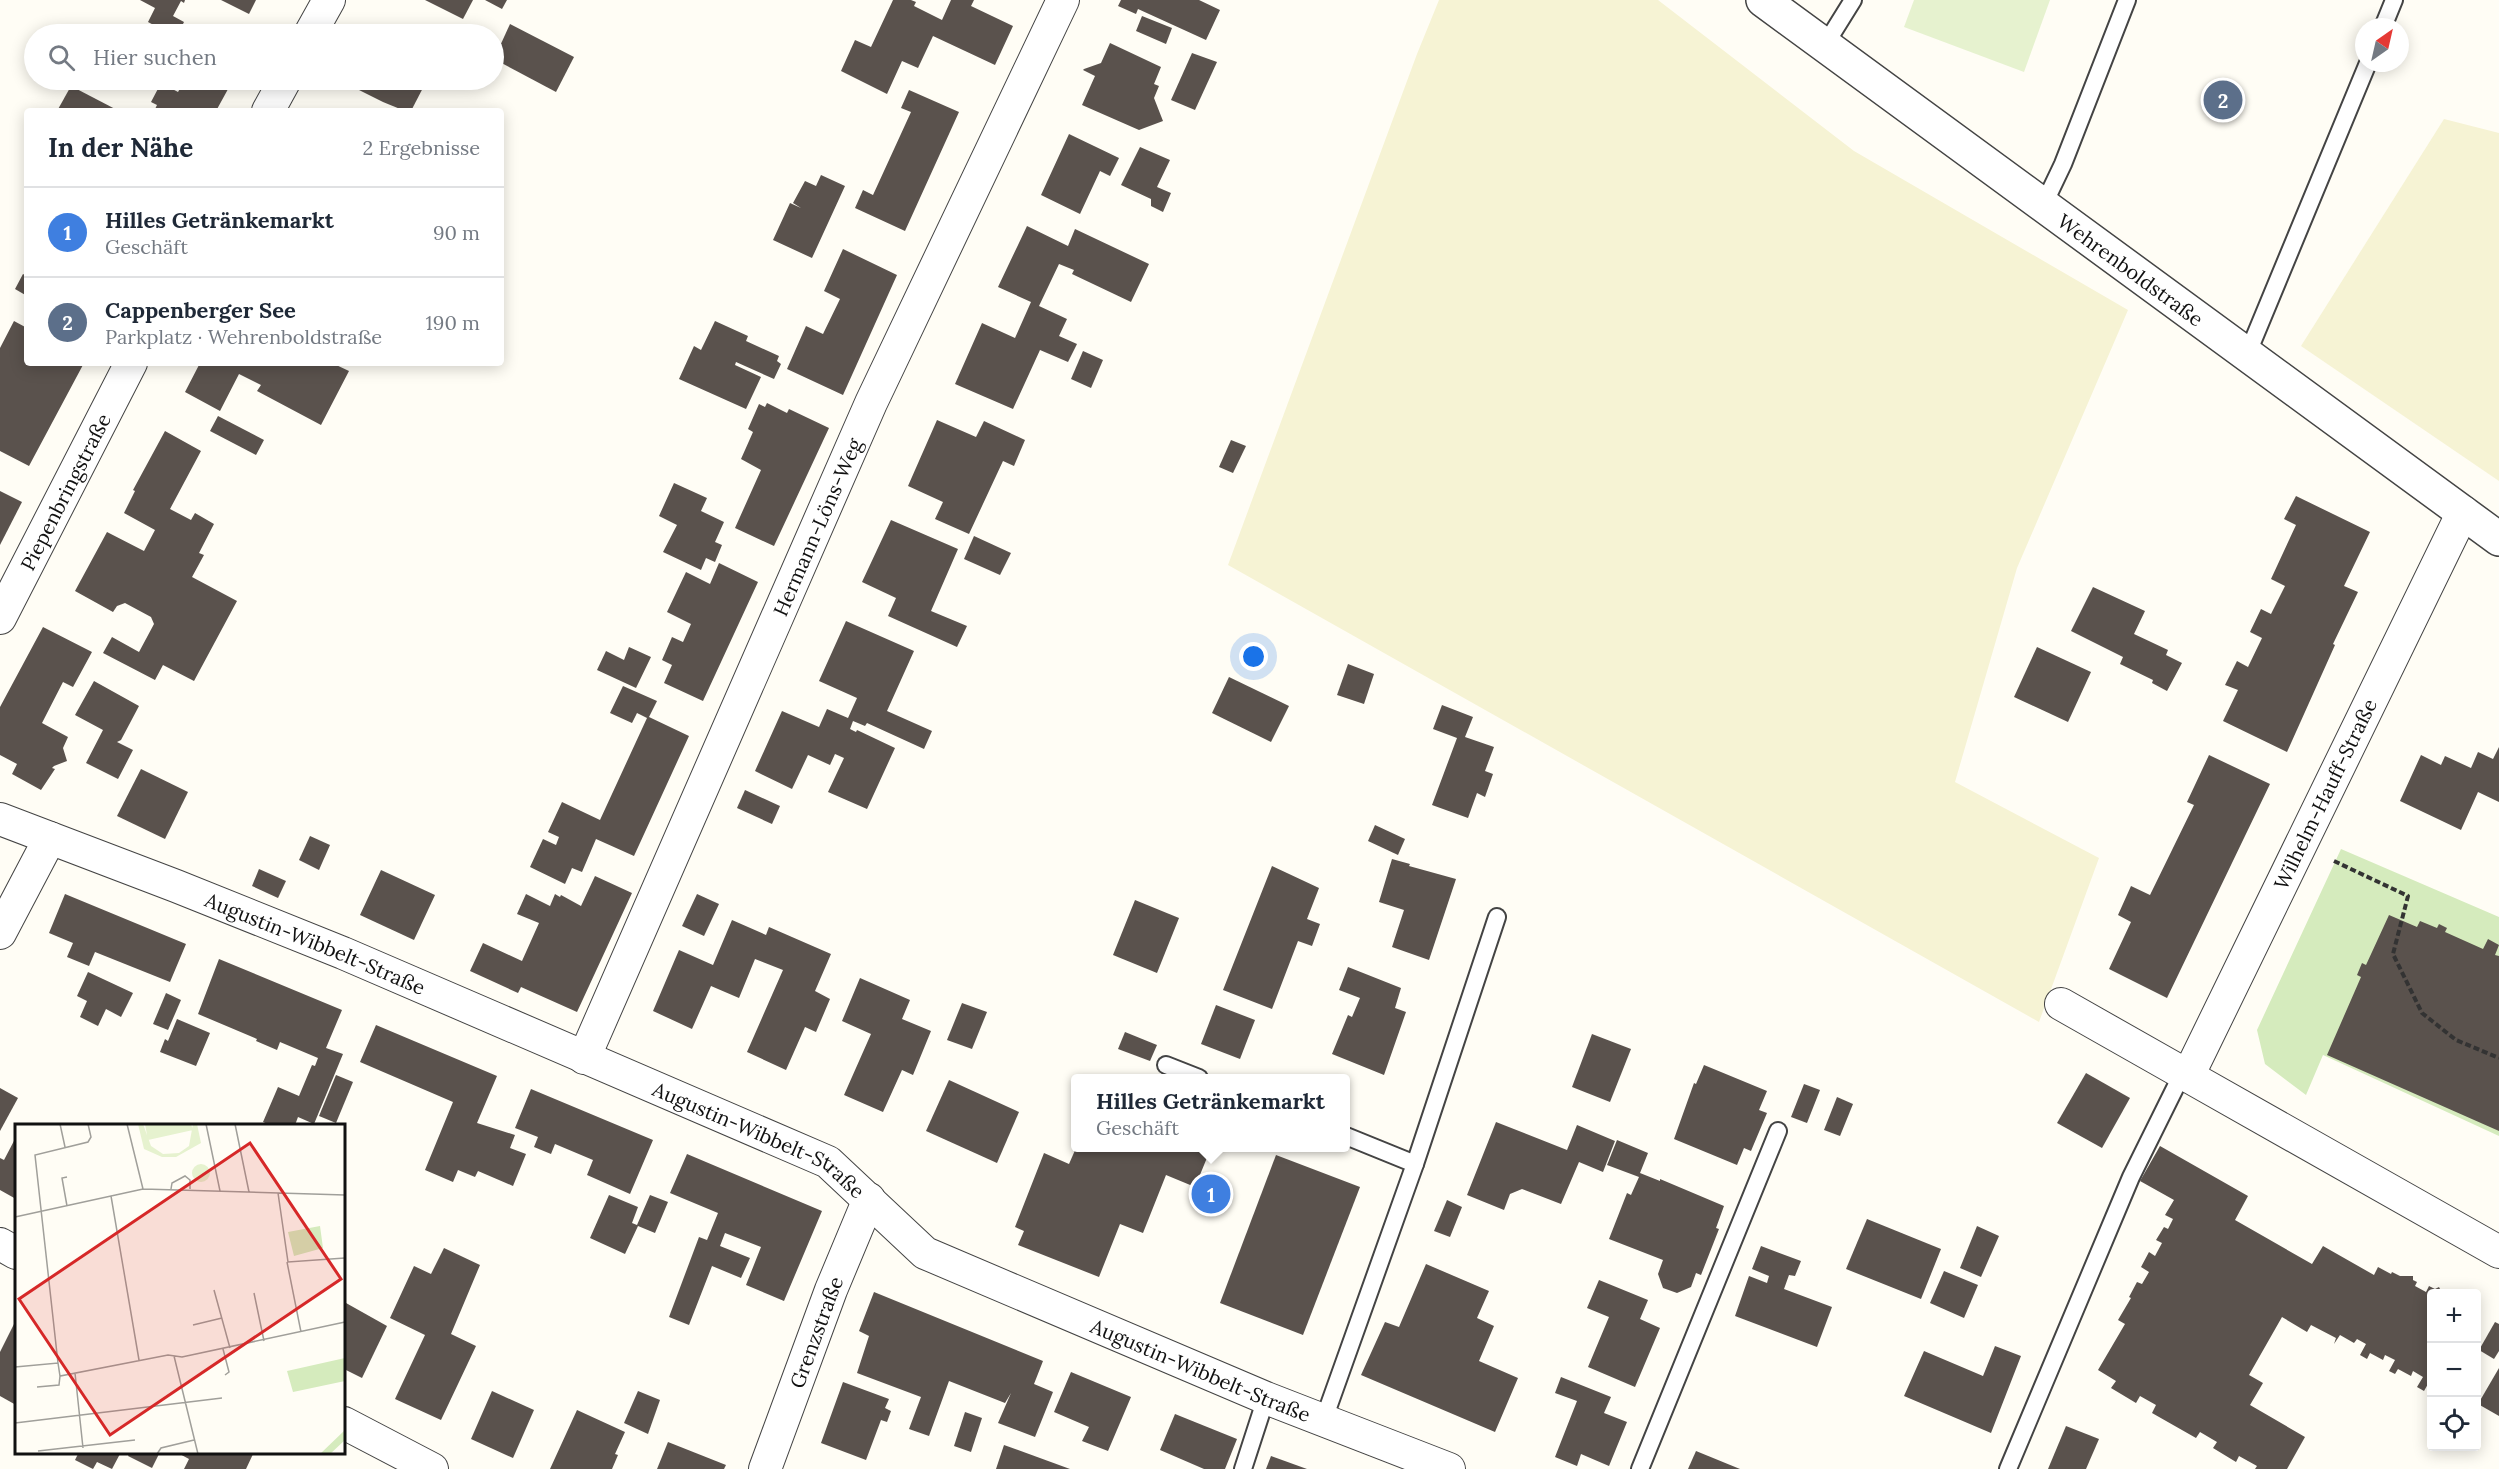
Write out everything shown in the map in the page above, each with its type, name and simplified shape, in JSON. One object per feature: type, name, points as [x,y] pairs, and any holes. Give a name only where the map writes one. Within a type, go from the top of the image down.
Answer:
[{"type":"street","points":[[316,24],[329,0]]},
{"type":"street","name":"Hermann-Löns-Weg","points":[[584,1058],[871,403],[1063,0]]},
{"type":"street","name":"Wehrenboldstraße","points":[[1763,0],[2499,538]]},
{"type":"street","points":[[270,108],[280,90]]},
{"type":"street","name":"Piepenbringstraße","points":[[0,618],[129,366]]},
{"type":"street","name":"Wilhelm-Hauff-Straße","points":[[2185,1074],[2300,846],[2463,512]]},
{"type":"street","name":"Augustin-Wibbelt-Straße","points":[[0,819],[343,952],[828,1162],[926,1254],[1266,1398],[1449,1469]]},
{"type":"street","points":[[0,933],[50,837]]},
{"type":"street","points":[[2061,1004],[2499,1252]]},
{"type":"street","name":"Grenzstraße","points":[[765,1469],[831,1290],[869,1199]]},
{"type":"street","points":[[0,1244],[15,1252]]},
{"type":"street","points":[[345,1424],[432,1469]]},
{"type":"lane","points":[[1825,45],[1852,0]]},
{"type":"lane","points":[[2043,206],[2063,164],[2127,0]]},
{"type":"lane","points":[[2387,18],[2394,0]]},
{"type":"lane","points":[[2247,356],[2364,72]]},
{"type":"lane","points":[[1324,1419],[1415,1164],[1497,917]]},
{"type":"lane","points":[[1166,1065],[1189,1074]]},
{"type":"lane","points":[[2008,1469],[2131,1177],[2185,1074]]},
{"type":"lane","points":[[1640,1469],[1778,1131]]},
{"type":"lane","points":[[1350,1138],[1415,1164]]},
{"type":"lane","points":[[1242,1469],[1266,1398]]},
{"type":"path","points":[[2300,846],[2408,896],[2393,954],[2422,1012],[2456,1040],[2499,1058]]},
{"type":"shaded area","points":[[1439,0],[1658,0],[1854,151],[2128,310],[2017,568],[1955,782],[2099,858],[2039,1022],[1228,565]]},
{"type":"shaded area","points":[[2444,119],[2499,133],[2499,481],[2301,346]]},
{"type":"green space","points":[[1914,0],[2050,0],[2024,72],[1904,27]]},
{"type":"green space","points":[[2341,849],[2499,917],[2499,1136],[2323,1055],[2306,1095],[2265,1064],[2257,1030]]},
{"type":"building","points":[[140,0],[185,0],[184,3],[181,1],[173,16],[184,22],[183,24],[148,22],[155,8]]},
{"type":"building","points":[[221,0],[256,0],[249,14]]},
{"type":"building","points":[[425,0],[473,0],[463,19]]},
{"type":"building","points":[[485,0],[507,0],[502,9]]},
{"type":"building","points":[[893,0],[916,2],[914,6],[942,20],[951,0],[974,0],[971,6],[1013,26],[995,65],[933,36],[918,68],[902,61],[887,94],[841,71],[855,40],[871,47]]},
{"type":"building","points":[[1121,0],[1199,0],[1220,10],[1206,40],[1138,9],[1136,14],[1118,6]]},
{"type":"building","points":[[1142,16],[1172,28],[1166,44],[1136,31]]},
{"type":"building","points":[[510,24],[574,57],[556,92],[504,64],[504,37]]},
{"type":"building","points":[[1110,43],[1161,67],[1154,84],[1159,86],[1154,98],[1163,121],[1139,130],[1082,105],[1095,76],[1083,70],[1101,63]]},
{"type":"building","points":[[1192,53],[1217,62],[1195,110],[1171,100]]},
{"type":"building","points":[[69,90],[79,90],[113,108],[59,108]]},
{"type":"building","points":[[157,90],[178,92],[179,90],[228,90],[218,108],[156,108],[157,105],[151,102]]},
{"type":"building","points":[[359,90],[422,90],[413,108],[398,108]]},
{"type":"building","points":[[909,90],[959,112],[905,231],[855,208],[863,190],[873,195],[911,112],[901,108]]},
{"type":"building","points":[[1069,134],[1119,158],[1110,176],[1100,171],[1080,214],[1041,195]]},
{"type":"building","points":[[1140,147],[1170,160],[1157,187],[1171,193],[1163,212],[1151,206],[1151,199],[1121,185]]},
{"type":"building","points":[[821,175],[845,186],[812,258],[773,240],[790,203],[801,208],[793,203],[805,181],[816,186]]},
{"type":"building","points":[[1027,226],[1068,246],[1075,229],[1149,264],[1131,302],[1072,274],[1074,270],[1059,264],[1039,306],[1067,319],[1059,336],[1077,344],[1068,362],[1040,350],[1013,409],[955,384],[982,323],[1015,338],[1031,302],[998,287]]},
{"type":"building","points":[[843,249],[897,275],[843,395],[787,369],[806,326],[823,334],[840,299],[824,291]]},
{"type":"building","points":[[23,274],[24,274],[24,294],[15,289]]},
{"type":"building","points":[[14,321],[24,326],[24,366],[82,366],[29,466],[0,451],[0,348]]},
{"type":"building","points":[[715,321],[748,336],[746,341],[779,356],[777,361],[781,364],[774,379],[736,362],[735,365],[761,377],[746,409],[679,379],[694,346],[701,350]]},
{"type":"building","points":[[1083,351],[1103,360],[1091,388],[1071,379]]},
{"type":"building","points":[[198,366],[338,366],[349,371],[321,425],[257,391],[261,385],[239,374],[220,411],[185,392]]},
{"type":"building","points":[[767,403],[787,413],[789,409],[829,428],[774,546],[735,528],[761,470],[741,459],[753,432],[748,429],[759,404],[765,407]]},
{"type":"building","points":[[218,416],[264,440],[256,455],[210,431]]},
{"type":"building","points":[[937,420],[976,437],[984,421],[1025,440],[1014,466],[1003,461],[969,534],[935,519],[943,502],[908,486]]},
{"type":"building","points":[[165,431],[201,451],[170,509],[191,520],[195,513],[214,524],[199,553],[204,555],[192,577],[237,601],[194,681],[163,665],[155,680],[103,653],[112,637],[139,652],[154,624],[151,617],[125,603],[117,606],[113,612],[75,591],[107,532],[144,551],[155,530],[124,513],[135,491],[133,490]]},
{"type":"building","points":[[1231,440],[1246,446],[1233,473],[1219,467]]},
{"type":"building","points":[[674,483],[707,498],[701,511],[724,522],[715,542],[722,545],[715,562],[706,558],[701,570],[663,552],[677,525],[659,516]]},
{"type":"building","points":[[0,491],[22,502],[0,545]]},
{"type":"building","points":[[2296,496],[2370,532],[2344,586],[2358,592],[2287,752],[2223,721],[2238,690],[2225,685],[2237,661],[2248,667],[2262,638],[2250,632],[2261,609],[2271,614],[2285,586],[2271,579],[2296,525],[2284,519]]},
{"type":"building","points":[[891,520],[958,549],[931,611],[967,626],[957,647],[888,616],[896,598],[862,582]]},
{"type":"building","points":[[974,536],[1011,553],[1000,575],[964,559]]},
{"type":"building","points":[[719,563],[758,582],[703,701],[664,683],[672,665],[662,660],[672,637],[683,642],[691,624],[667,612],[686,572],[710,584]]},
{"type":"building","points":[[2093,587],[2145,611],[2134,634],[2168,650],[2166,655],[2182,663],[2167,691],[2152,683],[2153,680],[2120,664],[2123,657],[2071,631]]},
{"type":"building","points":[[846,621],[914,651],[887,711],[932,731],[924,749],[867,723],[865,726],[853,721],[850,729],[856,732],[857,730],[895,748],[867,809],[828,792],[844,758],[835,754],[830,765],[808,755],[792,789],[755,771],[782,711],[819,727],[827,709],[848,718],[857,698],[819,681]]},
{"type":"building","points":[[43,627],[92,652],[73,687],[63,682],[42,723],[68,737],[63,748],[67,761],[52,768],[55,769],[41,790],[12,774],[17,764],[0,755],[0,707]]},
{"type":"building","points":[[629,647],[651,657],[636,688],[597,670],[606,651],[624,660]]},
{"type":"building","points":[[2037,647],[2091,672],[2068,722],[2014,697]]},
{"type":"building","points":[[1348,664],[1374,674],[1364,704],[1337,695]]},
{"type":"building","points":[[1229,677],[1289,706],[1271,742],[1212,713]]},
{"type":"building","points":[[94,681],[139,706],[121,740],[117,742],[133,750],[118,779],[86,763],[103,730],[75,715]]},
{"type":"building","points":[[623,686],[657,701],[649,717],[689,736],[634,856],[596,839],[582,872],[572,868],[565,884],[530,867],[543,839],[556,845],[559,837],[548,832],[562,802],[600,820],[647,718],[637,713],[632,723],[610,713]]},
{"type":"building","points":[[1442,705],[1473,717],[1465,737],[1494,747],[1485,771],[1493,774],[1485,797],[1477,793],[1468,818],[1432,805],[1457,738],[1433,729]]},
{"type":"building","points":[[2499,747],[2499,802],[2478,792],[2461,830],[2400,801],[2421,755],[2441,765],[2445,756],[2471,768],[2478,752],[2493,759]]},
{"type":"building","points":[[2209,755],[2270,784],[2167,998],[2109,969],[2131,922],[2118,915],[2131,886],[2150,895],[2194,805],[2187,802]]},
{"type":"building","points":[[141,769],[188,792],[165,839],[117,816]]},
{"type":"building","points":[[745,790],[780,806],[772,824],[737,808]]},
{"type":"building","points":[[1375,825],[1405,839],[1398,855],[1368,841]]},
{"type":"building","points":[[310,836],[330,845],[319,870],[299,860]]},
{"type":"building","points":[[1392,859],[1456,879],[1429,960],[1392,947],[1404,910],[1379,902]]},
{"type":"building","points":[[1272,866],[1319,888],[1307,919],[1320,924],[1312,946],[1298,941],[1272,1009],[1223,990]]},
{"type":"building","points":[[259,869],[286,881],[278,898],[252,886]]},
{"type":"building","points":[[381,870],[435,895],[414,940],[360,915]]},
{"type":"building","points":[[595,876],[632,893],[577,1012],[521,987],[518,993],[470,971],[483,943],[522,961],[539,923],[517,914],[526,894],[550,906],[555,894],[581,906]]},
{"type":"building","points":[[65,894],[186,944],[170,982],[95,952],[89,966],[67,957],[73,943],[49,933]]},
{"type":"building","points":[[697,894],[719,904],[704,936],[682,926]]},
{"type":"building","points":[[1135,900],[1179,918],[1157,973],[1113,955]]},
{"type":"building","points":[[2389,915],[2417,927],[2420,921],[2437,928],[2439,924],[2447,928],[2445,932],[2483,949],[2488,939],[2499,945],[2495,955],[2499,956],[2499,1131],[2327,1055],[2361,977],[2357,975],[2362,963],[2366,965]]},
{"type":"building","points":[[732,920],[766,935],[769,927],[831,954],[815,991],[830,999],[816,1032],[805,1027],[786,1070],[747,1052],[783,970],[755,959],[739,998],[711,986],[692,1029],[653,1011],[679,950],[713,965]]},
{"type":"building","points":[[219,959],[342,1010],[326,1048],[343,1054],[314,1124],[298,1117],[295,1124],[263,1122],[278,1087],[299,1096],[312,1065],[315,1066],[318,1058],[280,1042],[277,1050],[198,1014]]},
{"type":"building","points":[[1348,967],[1401,988],[1395,1008],[1406,1012],[1384,1075],[1332,1054],[1348,1015],[1352,1017],[1360,998],[1339,990]]},
{"type":"building","points":[[88,972],[133,993],[121,1017],[106,1009],[98,1026],[80,1017],[87,1001],[77,996]]},
{"type":"building","points":[[860,978],[910,1000],[902,1019],[931,1031],[913,1075],[902,1070],[883,1112],[844,1095],[871,1034],[842,1021]]},
{"type":"building","points":[[166,993],[181,1000],[168,1030],[153,1024]]},
{"type":"building","points":[[962,1003],[987,1012],[972,1049],[947,1040]]},
{"type":"building","points":[[1216,1005],[1255,1020],[1240,1059],[1201,1044]]},
{"type":"building","points":[[177,1019],[210,1033],[196,1066],[160,1052],[165,1039],[168,1041]]},
{"type":"building","points":[[376,1025],[497,1076],[477,1123],[515,1135],[510,1148],[526,1154],[513,1186],[478,1171],[475,1177],[458,1170],[453,1182],[425,1170],[453,1102],[360,1062]]},
{"type":"building","points":[[1125,1032],[1157,1045],[1150,1061],[1118,1049]]},
{"type":"building","points":[[1592,1034],[1631,1049],[1610,1102],[1572,1087]]},
{"type":"building","points":[[1704,1065],[1767,1091],[1759,1110],[1767,1113],[1751,1151],[1744,1148],[1737,1165],[1674,1139],[1694,1083],[1696,1084]]},
{"type":"building","points":[[2086,1073],[2130,1098],[2102,1148],[2057,1123]]},
{"type":"building","points":[[336,1075],[353,1082],[336,1123],[319,1116]]},
{"type":"building","points":[[949,1080],[1019,1112],[997,1163],[926,1131]]},
{"type":"building","points":[[1804,1084],[1820,1090],[1807,1123],[1791,1117]]},
{"type":"building","points":[[0,1088],[18,1098],[0,1131]]},
{"type":"building","points":[[531,1089],[653,1140],[630,1194],[587,1175],[593,1160],[555,1144],[551,1154],[534,1147],[538,1137],[515,1128]]},
{"type":"building","points":[[1837,1097],[1853,1104],[1840,1136],[1824,1130]]},
{"type":"building","points":[[1496,1122],[1567,1150],[1577,1125],[1615,1141],[1603,1172],[1579,1162],[1561,1204],[1522,1189],[1510,1194],[1504,1210],[1467,1195]]},
{"type":"building","points":[[15,1139],[15,1198],[0,1190],[0,1158],[4,1160]]},
{"type":"building","points":[[1617,1140],[1648,1153],[1640,1173],[1724,1206],[1716,1228],[1719,1229],[1701,1275],[1696,1273],[1691,1287],[1677,1293],[1663,1288],[1658,1274],[1663,1260],[1609,1239],[1627,1193],[1631,1195],[1639,1177],[1607,1165]]},
{"type":"building","points":[[2160,1146],[2248,1196],[2235,1220],[2312,1264],[2323,1246],[2374,1275],[2378,1267],[2391,1274],[2392,1272],[2400,1276],[2413,1276],[2413,1280],[2417,1282],[2415,1286],[2426,1292],[2427,1290],[2427,1386],[2424,1391],[2417,1387],[2423,1377],[2413,1371],[2411,1376],[2398,1369],[2395,1374],[2389,1371],[2395,1360],[2385,1355],[2383,1360],[2370,1353],[2367,1359],[2360,1355],[2366,1344],[2357,1339],[2354,1343],[2340,1335],[2334,1344],[2336,1338],[2311,1325],[2307,1332],[2282,1317],[2249,1375],[2263,1383],[2250,1405],[2305,1437],[2287,1469],[2255,1469],[2257,1466],[2239,1456],[2236,1462],[2213,1448],[2217,1442],[2200,1432],[2196,1438],[2152,1413],[2156,1405],[2140,1396],[2136,1403],[2111,1388],[2116,1381],[2098,1370],[2125,1324],[2118,1320],[2131,1298],[2129,1297],[2137,1282],[2142,1284],[2149,1272],[2141,1267],[2149,1252],[2155,1256],[2162,1243],[2156,1240],[2164,1227],[2168,1229],[2173,1219],[2165,1215],[2174,1200],[2140,1181]]},
{"type":"building","points":[[1074,1152],[1209,1152],[1195,1187],[1166,1175],[1143,1233],[1120,1224],[1099,1277],[1018,1245],[1024,1231],[1015,1227],[1044,1153],[1069,1164]]},
{"type":"building","points":[[687,1154],[822,1211],[784,1301],[746,1285],[761,1247],[725,1233],[720,1246],[750,1258],[741,1278],[712,1266],[689,1325],[669,1317],[699,1237],[707,1240],[718,1213],[670,1193]]},
{"type":"building","points":[[1276,1155],[1360,1187],[1303,1335],[1220,1303]]},
{"type":"building","points":[[609,1195],[638,1207],[632,1223],[637,1225],[650,1195],[668,1202],[655,1233],[638,1226],[625,1254],[590,1238]]},
{"type":"building","points":[[1447,1200],[1462,1207],[1450,1237],[1434,1231]]},
{"type":"building","points":[[1867,1219],[1941,1249],[1921,1299],[1846,1269]]},
{"type":"building","points":[[1977,1226],[1999,1236],[1981,1277],[1960,1268]]},
{"type":"building","points":[[1761,1246],[1801,1261],[1795,1276],[1789,1275],[1784,1289],[1832,1307],[1817,1347],[1735,1316],[1749,1276],[1767,1283],[1769,1276],[1752,1269]]},
{"type":"building","points":[[444,1248],[480,1265],[451,1334],[476,1346],[441,1420],[395,1399],[425,1335],[390,1318],[414,1266],[431,1274]]},
{"type":"building","points":[[1426,1264],[1489,1291],[1477,1318],[1494,1326],[1479,1361],[1518,1378],[1495,1432],[1361,1375],[1385,1322],[1399,1327]]},
{"type":"building","points":[[1944,1271],[1978,1285],[1964,1318],[1930,1303]]},
{"type":"building","points":[[1599,1280],[1648,1300],[1640,1319],[1660,1328],[1635,1387],[1588,1367],[1609,1317],[1587,1308]]},
{"type":"building","points":[[874,1292],[1043,1361],[1034,1384],[1053,1392],[1035,1437],[998,1423],[1011,1393],[1005,1403],[949,1381],[929,1436],[909,1429],[921,1397],[857,1373],[869,1336],[859,1331]]},
{"type":"building","points":[[346,1303],[387,1326],[362,1378],[345,1370]]},
{"type":"building","points":[[15,1322],[15,1404],[0,1396],[0,1352]]},
{"type":"building","points":[[2495,1322],[2499,1324],[2499,1351],[2494,1359],[2481,1351],[2481,1346]]},
{"type":"building","points":[[1995,1346],[2021,1356],[1991,1433],[1904,1396],[1924,1351],[1983,1376]]},
{"type":"building","points":[[2499,1368],[2499,1416],[2481,1406],[2481,1399]]},
{"type":"building","points":[[1071,1372],[1131,1397],[1108,1451],[1082,1441],[1089,1427],[1054,1412]]},
{"type":"building","points":[[1561,1377],[1611,1397],[1604,1413],[1627,1422],[1609,1466],[1581,1454],[1577,1466],[1555,1457],[1577,1401],[1555,1393]]},
{"type":"building","points":[[843,1382],[889,1399],[885,1408],[891,1411],[887,1422],[881,1420],[866,1460],[821,1443]]},
{"type":"building","points":[[492,1391],[534,1410],[513,1458],[471,1439]]},
{"type":"building","points":[[638,1391],[660,1400],[648,1434],[624,1423]]},
{"type":"building","points":[[577,1410],[625,1432],[615,1454],[618,1455],[612,1469],[550,1469]]},
{"type":"building","points":[[965,1412],[982,1418],[971,1452],[954,1446]]},
{"type":"building","points":[[1175,1414],[1237,1439],[1225,1469],[1204,1469],[1160,1450]]},
{"type":"building","points":[[2066,1426],[2099,1439],[2086,1469],[2048,1469]]},
{"type":"building","points":[[668,1442],[726,1465],[724,1469],[657,1469]]},
{"type":"building","points":[[1004,1445],[1070,1469],[996,1469]]},
{"type":"building","points":[[1696,1451],[1740,1469],[1688,1469]]},
{"type":"building","points":[[78,1454],[120,1454],[112,1469],[97,1462],[93,1469],[75,1460]]},
{"type":"building","points":[[129,1454],[159,1454],[152,1468],[128,1456]]},
{"type":"building","points":[[180,1454],[253,1454],[246,1469],[184,1469],[189,1459]]},
{"type":"building","points":[[1271,1456],[1307,1469],[1266,1469]]},
{"type":"place","name":"Cappenberger See","points":[[2223,100]]},
{"type":"place","name":"Hilles Getränkemarkt","points":[[1211,1194]]}]
